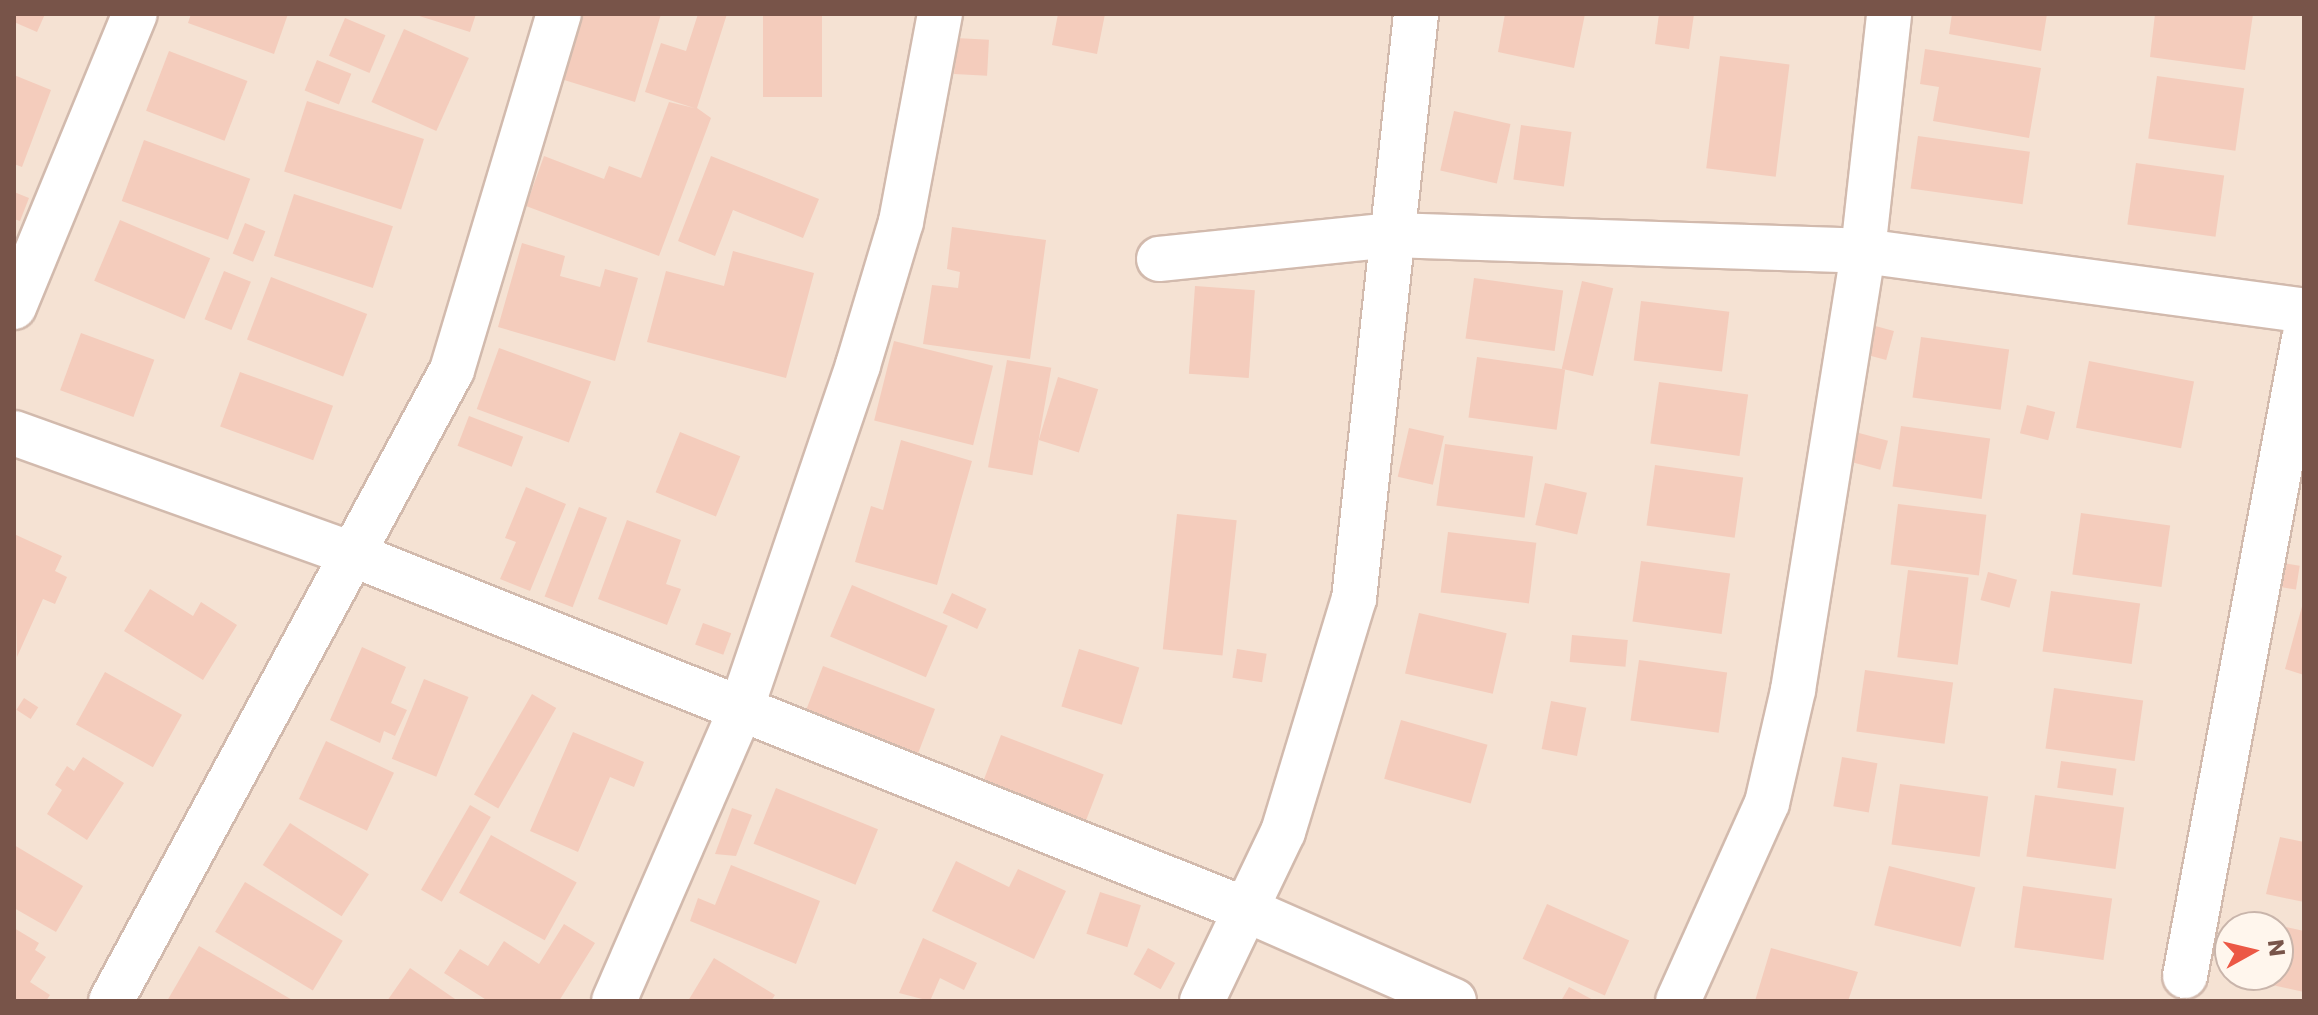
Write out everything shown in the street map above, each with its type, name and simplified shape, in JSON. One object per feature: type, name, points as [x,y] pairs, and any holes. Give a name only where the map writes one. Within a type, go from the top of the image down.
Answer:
[{"type":"street","points":[[14,307],[135,14]]},
{"type":"street","points":[[111,1001],[452,370],[559,14]]},
{"type":"street","points":[[614,1001],[741,709],[901,222],[940,14]]},
{"type":"street","points":[[1202,1001],[1283,832],[1354,599],[1416,14]]},
{"type":"street","points":[[1678,1001],[1767,803],[1793,690],[1863,251],[1889,14]]},
{"type":"street","points":[[1159,259],[1391,235],[1863,251],[2304,311]]},
{"type":"street","points":[[2185,976],[2304,338]]},
{"type":"street","points":[[14,433],[354,555],[1247,910],[1454,1001]]},
{"type":"shaded area","points":[[14,14],[2304,14],[2304,1001],[14,1001]]},
{"type":"building","points":[[14,14],[45,14],[37,32],[14,22]]},
{"type":"building","points":[[191,14],[288,14],[274,54],[188,23]]},
{"type":"building","points":[[413,14],[476,14],[470,32]]},
{"type":"building","points":[[580,14],[661,14],[635,102],[561,79]]},
{"type":"building","points":[[698,14],[727,14],[697,108],[711,118],[659,256],[526,206],[544,156],[604,179],[609,166],[641,178],[669,102],[694,108],[645,92],[661,43],[686,51]]},
{"type":"building","points":[[763,14],[822,14],[822,97],[763,97]]},
{"type":"building","points":[[1058,14],[1105,14],[1097,54],[1052,45]]},
{"type":"building","points":[[1505,14],[1585,14],[1574,68],[1498,52]]},
{"type":"building","points":[[1659,14],[1694,14],[1689,49],[1655,44]]},
{"type":"building","points":[[1952,14],[2047,14],[2041,51],[1949,34]]},
{"type":"building","points":[[2155,14],[2253,14],[2245,70],[2150,57]]},
{"type":"building","points":[[345,18],[386,35],[369,73],[329,56]]},
{"type":"building","points":[[404,29],[469,58],[436,131],[371,102]]},
{"type":"building","points":[[956,38],[989,40],[987,76],[954,74]]},
{"type":"building","points":[[1925,49],[2041,68],[2029,138],[1933,121],[1939,87],[1920,84]]},
{"type":"building","points":[[169,51],[247,81],[224,141],[146,111]]},
{"type":"building","points":[[1720,56],[1789,65],[1776,177],[1706,168]]},
{"type":"building","points":[[317,60],[351,74],[339,104],[305,91]]},
{"type":"building","points":[[14,75],[51,90],[22,167],[14,164]]},
{"type":"building","points":[[2157,76],[2244,88],[2235,151],[2148,138]]},
{"type":"building","points":[[307,101],[424,139],[401,209],[284,171]]},
{"type":"building","points":[[1454,111],[1511,124],[1497,183],[1440,170]]},
{"type":"building","points":[[1521,125],[1572,132],[1564,187],[1513,179]]},
{"type":"building","points":[[1918,136],[2030,152],[2023,204],[1911,188]]},
{"type":"building","points":[[144,140],[250,179],[228,240],[122,201]]},
{"type":"building","points":[[711,156],[819,199],[803,238],[733,210],[715,256],[678,241]]},
{"type":"building","points":[[2136,163],[2224,175],[2216,237],[2127,224]]},
{"type":"building","points":[[14,192],[29,198],[20,221],[14,219]]},
{"type":"building","points":[[294,194],[393,226],[373,288],[274,256]]},
{"type":"building","points":[[120,220],[210,258],[184,319],[94,281]]},
{"type":"building","points":[[245,223],[265,231],[253,262],[233,254]]},
{"type":"building","points":[[952,227],[1046,240],[1030,359],[923,344],[932,285],[958,288],[960,272],[947,269]]},
{"type":"building","points":[[522,243],[565,256],[560,276],[600,287],[605,269],[638,278],[615,361],[498,327]]},
{"type":"building","points":[[733,251],[814,273],[786,378],[647,342],[666,271],[724,286]]},
{"type":"building","points":[[224,271],[251,282],[231,330],[205,319]]},
{"type":"building","points":[[271,277],[367,314],[343,376],[247,340]]},
{"type":"building","points":[[1474,278],[1563,291],[1555,351],[1466,338]]},
{"type":"building","points":[[1582,281],[1613,288],[1593,376],[1562,369]]},
{"type":"building","points":[[1195,286],[1255,290],[1249,378],[1189,374]]},
{"type":"building","points":[[1641,301],[1729,312],[1722,371],[1634,361]]},
{"type":"building","points":[[1864,323],[1894,331],[1886,360],[1856,352]]},
{"type":"building","points":[[81,333],[154,360],[133,417],[60,390]]},
{"type":"building","points":[[1921,337],[2009,349],[2001,410],[1913,397]]},
{"type":"building","points":[[894,341],[993,366],[973,445],[874,421]]},
{"type":"building","points":[[499,348],[591,382],[569,443],[477,409]]},
{"type":"building","points":[[1477,357],[1565,369],[1557,430],[1469,417]]},
{"type":"building","points":[[1007,360],[1051,368],[1032,475],[988,467]]},
{"type":"building","points":[[2089,361],[2194,381],[2181,448],[2076,428]]},
{"type":"building","points":[[240,372],[333,406],[313,460],[220,427]]},
{"type":"building","points":[[1058,377],[1098,389],[1079,452],[1039,440]]},
{"type":"building","points":[[1659,382],[1748,395],[1739,456],[1650,443]]},
{"type":"building","points":[[2027,405],[2055,412],[2048,440],[2020,433]]},
{"type":"building","points":[[469,416],[523,437],[512,467],[458,446]]},
{"type":"building","points":[[1901,426],[1990,439],[1982,499],[1893,486]]},
{"type":"building","points":[[1409,428],[1444,436],[1433,485],[1398,477]]},
{"type":"building","points":[[680,432],[740,456],[716,517],[656,492]]},
{"type":"building","points":[[1859,433],[1888,441],[1880,470],[1851,462]]},
{"type":"building","points":[[901,440],[972,461],[937,585],[855,562],[871,506],[883,510]]},
{"type":"building","points":[[1445,444],[1533,456],[1525,518],[1436,505]]},
{"type":"building","points":[[1655,465],[1743,477],[1735,538],[1647,525]]},
{"type":"building","points":[[1545,483],[1587,493],[1577,535],[1535,525]]},
{"type":"building","points":[[526,487],[566,504],[530,591],[500,579],[516,542],[505,538]]},
{"type":"building","points":[[1898,504],[1986,515],[1979,575],[1891,565]]},
{"type":"building","points":[[579,507],[607,518],[573,607],[545,597]]},
{"type":"building","points":[[2081,513],[2170,526],[2161,587],[2072,574]]},
{"type":"building","points":[[1177,514],[1237,520],[1222,656],[1163,649]]},
{"type":"building","points":[[627,520],[681,540],[666,584],[681,589],[667,625],[598,599]]},
{"type":"building","points":[[1448,532],[1536,543],[1529,603],[1441,593]]},
{"type":"building","points":[[14,534],[62,556],[55,571],[67,577],[55,604],[43,599],[17,657]]},
{"type":"building","points":[[1641,561],[1730,574],[1722,634],[1633,621]]},
{"type":"building","points":[[2276,562],[2300,566],[2296,589],[2272,586]]},
{"type":"building","points":[[1908,570],[1969,577],[1958,665],[1897,657]]},
{"type":"building","points":[[1988,572],[2017,580],[2009,608],[1980,600]]},
{"type":"building","points":[[852,585],[948,626],[926,677],[830,637]]},
{"type":"building","points":[[150,589],[193,616],[201,602],[237,625],[203,680],[124,631]]},
{"type":"building","points":[[2051,591],[2140,604],[2132,664],[2043,651]]},
{"type":"building","points":[[952,593],[986,609],[977,629],[943,613]]},
{"type":"building","points":[[2304,599],[2304,675],[2285,669]]},
{"type":"building","points":[[1419,613],[1507,633],[1493,694],[1405,673]]},
{"type":"building","points":[[703,623],[731,633],[723,655],[695,645]]},
{"type":"building","points":[[1572,635],[1628,640],[1625,667],[1570,662]]},
{"type":"building","points":[[362,647],[406,667],[391,703],[407,710],[395,736],[384,731],[380,743],[330,720]]},
{"type":"building","points":[[1079,649],[1139,667],[1122,725],[1061,706]]},
{"type":"building","points":[[1237,649],[1267,654],[1262,682],[1232,678]]},
{"type":"building","points":[[1639,660],[1727,672],[1719,733],[1631,720]]},
{"type":"building","points":[[823,666],[935,709],[918,753],[806,710]]},
{"type":"building","points":[[1865,670],[1953,682],[1945,744],[1856,731]]},
{"type":"building","points":[[105,672],[182,715],[153,767],[76,724]]},
{"type":"building","points":[[424,679],[469,697],[436,777],[392,759]]},
{"type":"building","points":[[2054,688],[2143,701],[2135,761],[2046,748]]},
{"type":"building","points":[[532,694],[556,708],[498,808],[474,794]]},
{"type":"building","points":[[24,698],[38,707],[31,719],[16,710]]},
{"type":"building","points":[[1551,701],[1586,708],[1577,756],[1542,749]]},
{"type":"building","points":[[1401,720],[1488,745],[1471,803],[1384,779]]},
{"type":"building","points":[[573,732],[644,762],[634,787],[610,777],[578,852],[530,831]]},
{"type":"building","points":[[1001,735],[1104,774],[1084,825],[982,785]]},
{"type":"building","points":[[326,741],[394,773],[367,831],[299,799]]},
{"type":"building","points":[[83,757],[124,783],[87,840],[47,814],[62,790],[55,785],[67,766],[74,771]]},
{"type":"building","points":[[1842,757],[1877,763],[1869,812],[1833,806]]},
{"type":"building","points":[[2061,761],[2116,769],[2113,796],[2057,788]]},
{"type":"building","points":[[1900,784],[1988,796],[1980,857],[1892,844]]},
{"type":"building","points":[[776,788],[878,829],[856,885],[754,844]]},
{"type":"building","points":[[2035,795],[2124,808],[2115,869],[2026,856]]},
{"type":"building","points":[[470,805],[491,817],[442,902],[421,890]]},
{"type":"building","points":[[732,808],[752,815],[736,856],[715,854]]},
{"type":"building","points":[[290,823],[369,874],[342,916],[263,865]]},
{"type":"building","points":[[491,835],[577,883],[545,940],[459,893]]},
{"type":"building","points":[[2280,837],[2304,842],[2304,902],[2266,894]]},
{"type":"building","points":[[14,845],[83,886],[56,932],[14,908]]},
{"type":"building","points":[[956,861],[1009,887],[1018,869],[1066,891],[1034,959],[932,911]]},
{"type":"building","points":[[731,865],[820,901],[796,964],[690,921],[698,898],[715,905]]},
{"type":"building","points":[[1889,866],[1975,888],[1961,947],[1874,925]]},
{"type":"building","points":[[245,882],[343,941],[313,990],[215,932]]},
{"type":"building","points":[[2023,886],[2112,899],[2103,960],[2014,947]]},
{"type":"building","points":[[1100,892],[1141,905],[1127,947],[1086,934]]},
{"type":"building","points":[[1547,904],[1629,941],[1605,995],[1523,959]]},
{"type":"building","points":[[564,924],[595,943],[559,1001],[488,1001],[444,973],[460,949],[488,966],[504,941],[539,964]]},
{"type":"building","points":[[14,928],[39,943],[35,950],[46,957],[30,982],[50,995],[46,1001],[14,1001]]},
{"type":"building","points":[[2294,929],[2304,931],[2304,992],[2294,990]]},
{"type":"building","points":[[923,938],[977,963],[964,990],[940,978],[930,1001],[899,993]]},
{"type":"building","points":[[199,946],[294,1001],[167,1001]]},
{"type":"building","points":[[1148,948],[1175,963],[1161,989],[1133,974]]},
{"type":"building","points":[[1771,948],[1858,972],[1848,1001],[1755,1001]]},
{"type":"building","points":[[714,958],[775,995],[771,1001],[688,1001]]},
{"type":"building","points":[[410,968],[458,1001],[387,1001]]},
{"type":"building","points":[[1569,987],[1595,1001],[1561,1001]]}]
